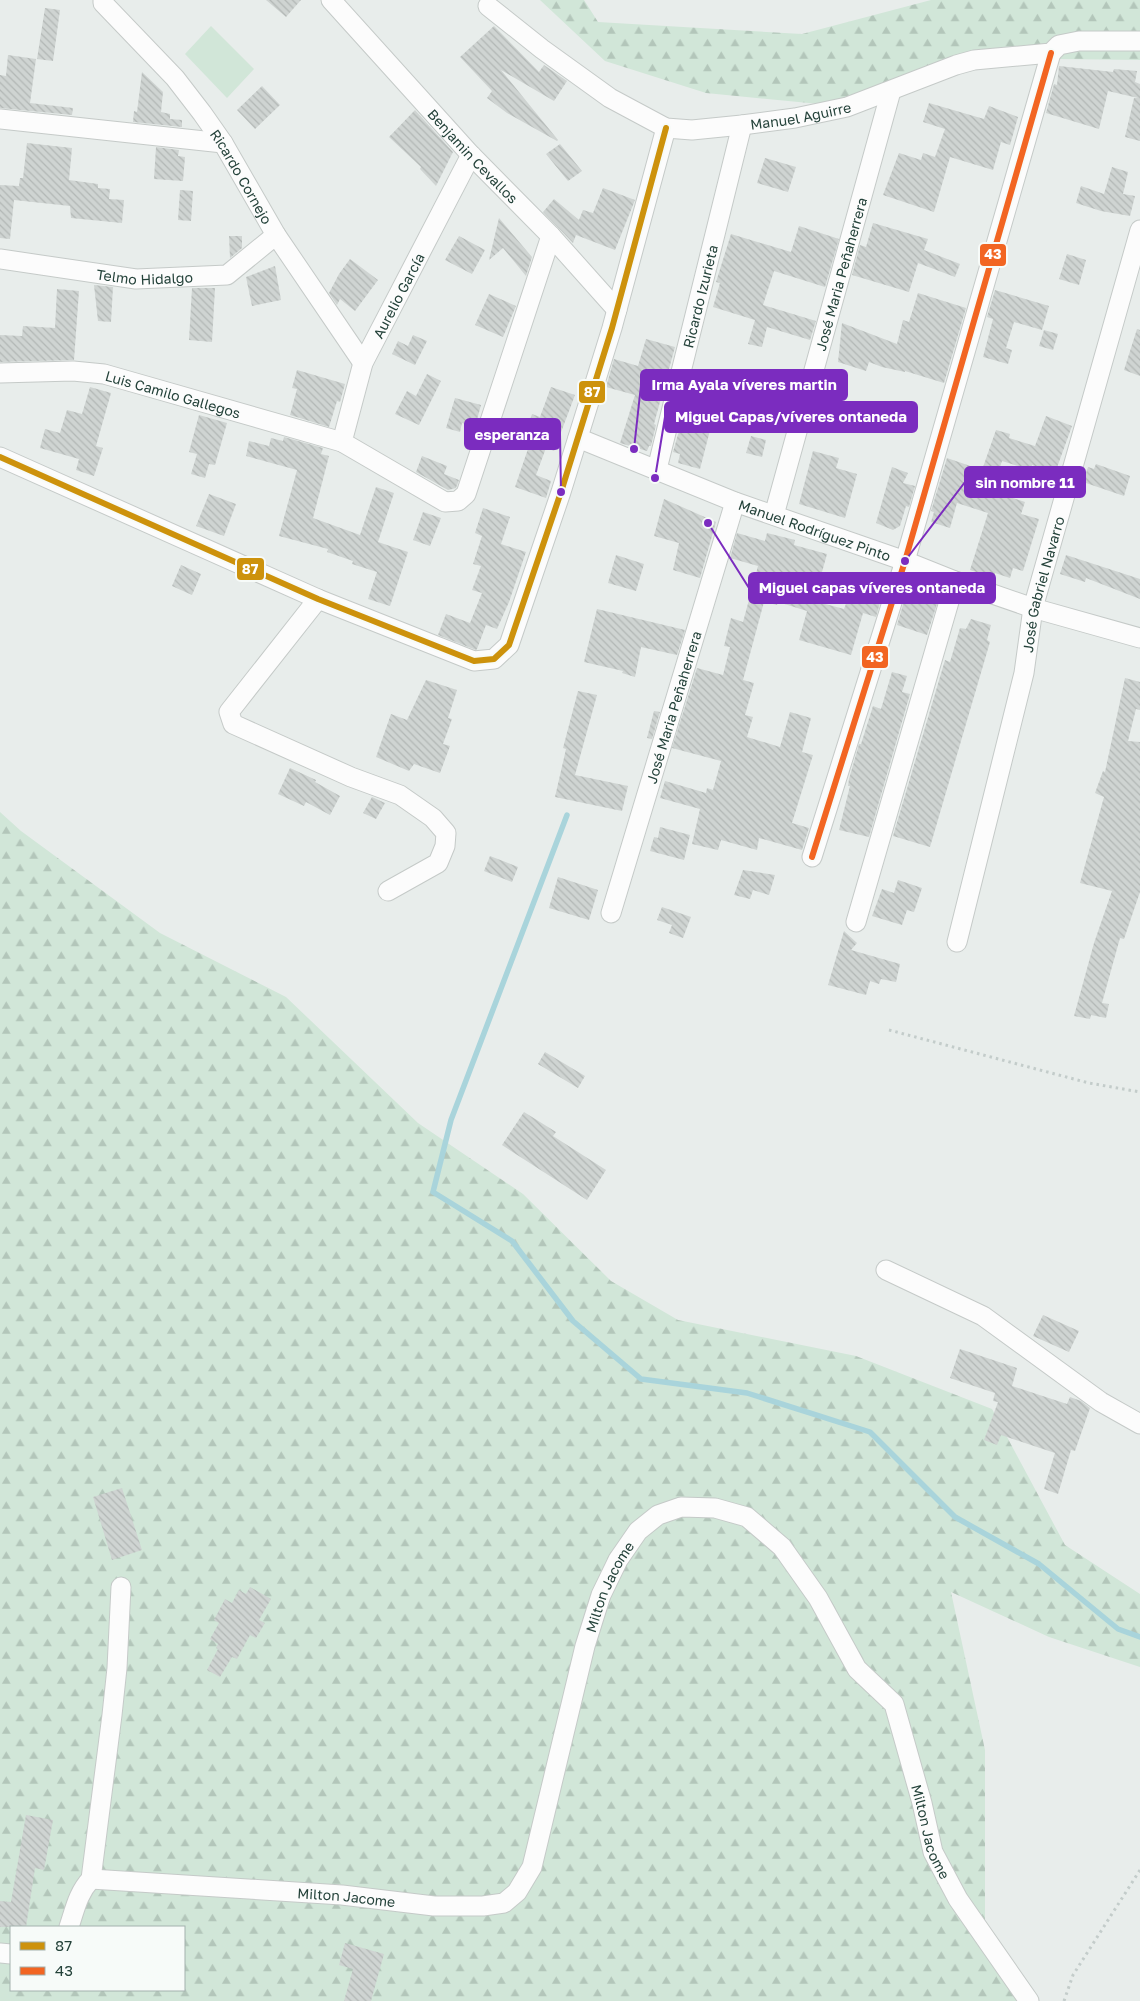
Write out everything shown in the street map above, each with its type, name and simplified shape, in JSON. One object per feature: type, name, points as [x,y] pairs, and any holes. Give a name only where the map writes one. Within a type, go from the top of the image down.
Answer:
[{"type":"street","name":"Benjamin Cevallos","points":[[331,0],[471,154],[552,236],[617,310]]},
{"type":"street","name":"Ricardo Cornejo","points":[[103,2],[175,78],[202,113],[223,143],[276,234],[363,363]]},
{"type":"street","name":"Manuel Aguirre","points":[[488,6],[542,49],[610,98],[666,128],[692,130],[795,118],[847,106],[974,60],[1051,53],[1059,45],[1079,41],[1140,41]]},
{"type":"street","points":[[812,857],[905,560],[1051,53]]},
{"type":"street","name":"José Maria Peñaherrera","points":[[774,515],[890,91]]},
{"type":"street","points":[[0,119],[223,143]]},
{"type":"street","name":"Ricardo Izurieta","points":[[658,469],[742,125]]},
{"type":"street","points":[[0,457],[318,599],[474,661],[494,659],[508,645],[578,438],[617,310],[666,128]]},
{"type":"street","name":"Aurelio García","points":[[342,442],[363,363],[471,154]]},
{"type":"street","name":"José Gabriel Navarro","points":[[957,942],[1024,673],[1033,608],[1140,230]]},
{"type":"street","name":"Telmo Hidalgo","points":[[0,259],[136,279],[226,275],[276,234]]},
{"type":"street","name":"Luis Camilo Gallegos","points":[[0,373],[73,371],[104,374],[342,442],[445,502],[458,502],[466,494],[552,236]]},
{"type":"street","name":"Manuel Rodríguez Pinto","points":[[578,438],[735,502],[905,560],[955,581],[1033,608],[1140,638]]},
{"type":"street","name":"José Maria Peñaherrera","points":[[611,913],[735,502]]},
{"type":"street","points":[[856,922],[955,581]]},
{"type":"street","points":[[318,599],[229,712],[232,724],[352,777],[400,795],[433,818],[446,833],[446,846],[438,863],[388,891]]},
{"type":"street","points":[[886,1270],[983,1316],[1101,1402],[1140,1424]]},
{"type":"street","name":"Milton Jacome","points":[[90,1879],[342,1896],[434,1906],[483,1906],[504,1903],[517,1892],[532,1867],[585,1646],[601,1595],[618,1560],[638,1531],[658,1514],[681,1507],[714,1508],[747,1517],[782,1547],[818,1598],[857,1669],[894,1704],[922,1803],[933,1852],[958,1899],[1029,2001]]},
{"type":"street","points":[[69,1926],[82,1889],[90,1879],[114,1696],[121,1587]]},
{"type":"path","points":[[889,1030],[1089,1083],[1140,1092]]},
{"type":"path","points":[[1064,2001],[1073,1975],[1140,1870]]},
{"type":"green space","points":[[540,0],[584,0],[598,22],[802,34],[931,0],[1140,0],[1140,60],[974,58],[840,106],[706,93],[605,61]]},
{"type":"green space","points":[[211,26],[254,69],[227,98],[185,54]]},
{"type":"green space","points":[[0,812],[21,831],[160,933],[286,997],[418,1123],[523,1194],[611,1281],[678,1320],[856,1356],[992,1409],[1065,1545],[1140,1594],[1140,1667],[1049,1637],[951,1592],[985,1750],[985,1924],[1039,2001],[0,2001]]},
{"type":"building","points":[[266,0],[301,0],[286,17]]},
{"type":"building","points":[[45,8],[60,10],[53,61],[37,59]]},
{"type":"building","points":[[494,26],[539,72],[544,65],[567,81],[554,101],[501,70],[557,141],[507,113],[487,98],[492,91],[460,57]]},
{"type":"building","points":[[8,55],[36,59],[30,103],[73,108],[72,115],[0,108],[0,75],[6,76]]},
{"type":"building","points":[[1059,66],[1113,72],[1114,69],[1137,71],[1135,82],[1140,84],[1140,141],[1125,137],[1134,98],[1138,98],[1108,91],[1099,129],[1046,113],[1054,84],[1057,85]]},
{"type":"building","points":[[142,72],[163,92],[161,112],[170,114],[170,119],[182,120],[182,127],[133,122],[134,111],[137,112]]},
{"type":"building","points":[[262,86],[280,105],[255,129],[237,110]]},
{"type":"building","points":[[929,103],[984,119],[989,106],[1018,117],[1010,145],[1001,142],[993,170],[950,157],[934,212],[883,195],[899,153],[921,160],[923,153],[935,157],[945,129],[923,122]]},
{"type":"building","points":[[415,110],[453,152],[436,186],[420,169],[421,167],[389,137]]},
{"type":"building","points":[[27,143],[72,148],[69,180],[98,184],[98,188],[110,189],[109,199],[124,200],[122,223],[71,218],[70,206],[14,200],[10,239],[0,238],[0,185],[19,186],[20,178],[23,178]]},
{"type":"building","points":[[560,144],[582,171],[568,181],[546,154]]},
{"type":"building","points":[[156,147],[179,150],[178,156],[185,157],[183,181],[154,179]]},
{"type":"building","points":[[765,158],[796,167],[788,192],[757,183]]},
{"type":"building","points":[[1112,167],[1128,172],[1123,194],[1135,196],[1130,216],[1101,211],[1076,203],[1081,186],[1104,194]]},
{"type":"building","points":[[603,188],[635,200],[615,250],[576,235],[573,243],[543,212],[554,199],[579,220],[583,210],[593,213]]},
{"type":"building","points":[[180,190],[193,191],[191,221],[178,220]]},
{"type":"building","points":[[499,218],[532,257],[526,276],[503,248],[489,260]]},
{"type":"building","points":[[873,223],[928,239],[924,250],[960,264],[955,277],[918,263],[909,292],[852,275],[860,245],[866,247]]},
{"type":"building","points":[[799,226],[839,239],[825,287],[774,271],[763,305],[816,321],[810,340],[767,327],[762,347],[748,344],[755,320],[713,307],[720,283],[716,282],[731,234],[791,252]]},
{"type":"building","points":[[229,236],[242,236],[242,248],[230,258]]},
{"type":"building","points":[[459,236],[485,250],[472,274],[445,260]]},
{"type":"building","points":[[1067,254],[1086,260],[1079,285],[1059,279]]},
{"type":"building","points":[[350,259],[378,280],[355,311],[340,299],[337,305],[329,293]]},
{"type":"building","points":[[275,266],[281,300],[252,306],[246,277]]},
{"type":"building","points":[[94,285],[113,287],[111,322],[98,321]]},
{"type":"building","points":[[192,288],[215,288],[212,342],[189,340]]},
{"type":"building","points":[[57,289],[79,291],[74,360],[0,362],[0,335],[22,336],[23,326],[55,328]]},
{"type":"building","points":[[995,290],[1049,306],[1042,330],[1014,322],[1006,348],[1012,350],[1008,364],[983,357],[993,319],[987,317]]},
{"type":"building","points":[[918,293],[966,308],[944,383],[869,362],[866,371],[838,362],[842,323],[897,344],[903,320],[909,322]]},
{"type":"building","points":[[489,294],[516,306],[503,337],[475,325]]},
{"type":"building","points":[[1137,329],[1140,330],[1140,376],[1124,370]]},
{"type":"building","points":[[1044,330],[1058,334],[1053,350],[1039,346]]},
{"type":"building","points":[[413,335],[427,341],[415,365],[392,354],[398,341],[408,346]]},
{"type":"building","points":[[646,339],[675,347],[654,424],[656,425],[651,446],[649,446],[647,451],[620,443],[635,395],[606,387],[614,359],[638,366]]},
{"type":"building","points":[[297,370],[345,384],[340,402],[337,401],[329,427],[290,415],[297,389],[292,388]]},
{"type":"building","points":[[427,374],[441,381],[419,425],[395,414],[407,391],[416,396]]},
{"type":"building","points":[[90,387],[111,393],[96,446],[103,448],[94,476],[76,470],[79,459],[40,448],[45,429],[60,433],[67,410],[82,414]]},
{"type":"building","points":[[551,387],[575,395],[554,451],[546,448],[536,475],[551,481],[546,498],[515,487],[530,443],[523,440],[532,414],[540,417]]},
{"type":"building","points":[[689,396],[707,401],[704,412],[714,415],[700,469],[678,463],[680,454],[673,452]]},
{"type":"building","points":[[455,398],[481,405],[475,427],[462,423],[460,432],[446,428]]},
{"type":"building","points":[[199,415],[227,423],[215,465],[209,464],[205,478],[191,474],[197,454],[189,452]]},
{"type":"building","points":[[1046,416],[1072,426],[1055,473],[1032,465],[1031,470],[1002,461],[992,491],[1025,502],[1021,514],[1039,519],[1023,571],[1013,568],[1010,578],[995,573],[994,578],[970,570],[988,513],[957,503],[950,528],[931,522],[934,512],[931,511],[947,458],[982,470],[996,430],[1010,434],[1009,438],[1035,446]]},
{"type":"building","points":[[751,436],[766,440],[762,457],[746,453]]},
{"type":"building","points":[[284,437],[323,448],[321,454],[329,456],[313,518],[360,535],[376,487],[394,493],[378,542],[408,552],[390,606],[368,599],[377,572],[352,564],[353,561],[327,552],[328,549],[279,536],[297,470],[246,456],[249,441],[269,446],[271,438],[283,441]]},
{"type":"building","points":[[813,451],[839,458],[836,468],[857,474],[845,518],[799,504]]},
{"type":"building","points":[[422,456],[447,466],[444,474],[459,480],[456,488],[448,490],[416,472]]},
{"type":"building","points":[[1096,464],[1130,476],[1124,496],[1083,482],[1088,467],[1094,469]]},
{"type":"building","points":[[892,467],[908,473],[903,483],[915,486],[909,507],[906,506],[900,526],[893,530],[876,523]]},
{"type":"building","points":[[209,494],[236,504],[224,536],[196,526]]},
{"type":"building","points":[[664,499],[716,522],[700,578],[673,570],[679,543],[654,536]]},
{"type":"building","points":[[483,508],[510,517],[501,544],[526,552],[509,602],[497,629],[486,625],[476,650],[438,635],[446,614],[470,623],[482,593],[472,590],[481,566],[473,564],[482,536],[475,533]]},
{"type":"building","points":[[423,512],[441,518],[430,546],[413,540]]},
{"type":"building","points":[[737,533],[765,541],[767,533],[795,540],[794,545],[827,554],[814,601],[844,609],[850,593],[880,603],[876,617],[863,613],[851,655],[799,640],[807,611],[778,602],[777,605],[764,602],[743,680],[754,683],[745,715],[753,717],[747,737],[780,747],[790,712],[811,718],[802,752],[813,755],[792,823],[809,828],[802,850],[759,838],[757,850],[721,840],[718,850],[692,844],[700,809],[660,798],[665,781],[706,793],[707,788],[713,790],[721,761],[672,748],[697,668],[723,675],[730,647],[724,646],[731,618],[743,622],[758,566],[730,558]]},
{"type":"building","points":[[616,555],[644,564],[636,591],[608,583]]},
{"type":"building","points":[[1066,555],[1140,579],[1140,599],[1086,578],[1085,582],[1060,574]]},
{"type":"building","points":[[181,565],[201,574],[192,595],[172,586]]},
{"type":"building","points":[[907,591],[938,601],[927,635],[897,625]]},
{"type":"building","points":[[597,609],[685,630],[677,655],[641,647],[635,677],[622,673],[623,671],[584,662]]},
{"type":"building","points":[[971,619],[991,625],[987,640],[990,642],[930,847],[893,836],[945,660],[950,662],[960,628],[966,629]]},
{"type":"building","points":[[892,672],[907,676],[902,692],[910,694],[869,837],[839,830],[850,786],[848,786],[849,779],[859,744],[861,744],[873,706],[881,709]]},
{"type":"building","points":[[1125,678],[1140,682],[1140,710],[1136,709],[1128,741],[1140,742],[1140,892],[1124,939],[1120,938],[1102,1003],[1109,1004],[1106,1018],[1091,1015],[1090,1019],[1074,1016],[1094,943],[1112,891],[1080,883],[1104,797],[1095,793],[1103,771],[1105,772]]},
{"type":"building","points":[[426,680],[457,690],[448,718],[452,719],[443,744],[450,746],[440,773],[414,764],[409,771],[376,757],[391,714],[407,720]]},
{"type":"building","points":[[578,691],[597,695],[575,775],[628,786],[622,811],[555,797],[566,749],[563,748]]},
{"type":"building","points":[[654,711],[660,712],[652,739],[647,738]]},
{"type":"building","points":[[290,768],[316,780],[315,782],[340,796],[330,815],[306,802],[304,806],[278,794]]},
{"type":"building","points":[[372,797],[385,803],[376,819],[363,813]]},
{"type":"building","points":[[660,827],[690,835],[684,860],[650,851],[654,837],[658,838]]},
{"type":"building","points":[[490,856],[518,867],[512,882],[484,871]]},
{"type":"building","points":[[743,870],[775,875],[769,895],[753,890],[750,899],[734,895]]},
{"type":"building","points":[[558,877],[598,890],[589,920],[549,908]]},
{"type":"building","points":[[898,880],[922,888],[914,912],[907,910],[902,925],[872,916],[882,889],[894,893]]},
{"type":"building","points":[[662,907],[691,917],[683,938],[669,933],[672,925],[657,920]]},
{"type":"building","points":[[844,931],[857,943],[851,950],[900,964],[896,982],[881,979],[879,984],[870,981],[866,995],[828,985]]},
{"type":"building","points":[[545,1052],[585,1076],[578,1088],[538,1064]]},
{"type":"building","points":[[524,1112],[556,1132],[553,1136],[606,1170],[587,1200],[502,1145]]},
{"type":"building","points":[[1043,1315],[1079,1331],[1069,1352],[1033,1336]]},
{"type":"building","points":[[960,1349],[1017,1368],[1012,1386],[1067,1404],[1070,1397],[1081,1401],[1090,1408],[1075,1451],[1071,1450],[1058,1494],[1044,1489],[1055,1453],[1001,1435],[997,1445],[984,1440],[998,1402],[993,1401],[995,1393],[950,1378]]},
{"type":"building","points":[[122,1488],[142,1550],[112,1560],[93,1497]]},
{"type":"building","points":[[250,1587],[271,1599],[259,1620],[265,1623],[256,1638],[250,1635],[237,1659],[232,1657],[220,1677],[207,1670],[218,1649],[216,1648],[218,1644],[210,1639],[219,1623],[214,1620],[225,1599],[232,1603],[239,1590],[246,1594]]},
{"type":"building","points":[[26,1815],[53,1820],[44,1870],[35,1868],[26,1926],[0,1927],[0,1901],[11,1902]]},
{"type":"building","points":[[345,1943],[384,1954],[371,2001],[344,2001],[353,1969],[339,1965]]},
{"type":"waterway","points":[[567,815],[451,1120],[433,1192],[512,1241],[573,1321],[641,1379],[747,1393],[870,1432],[955,1517],[1039,1564],[1118,1629],[1140,1637]]},
{"type":"transit line","name":"43","points":[[812,857],[905,561],[1051,53]]},
{"type":"transit line","name":"87","points":[[0,457],[318,599],[474,661],[494,659],[509,645],[561,492],[612,328],[666,128]]},
{"type":"place","name":"Irma Ayala víveres martin","points":[[634,449]]},
{"type":"place","name":"Miguel Capas/víveres ontaneda","points":[[655,478]]},
{"type":"place","name":"esperanza","points":[[561,492]]},
{"type":"place","name":"Miguel capas víveres ontaneda","points":[[708,523]]},
{"type":"place","name":"sin nombre 11","points":[[905,561]]}]
